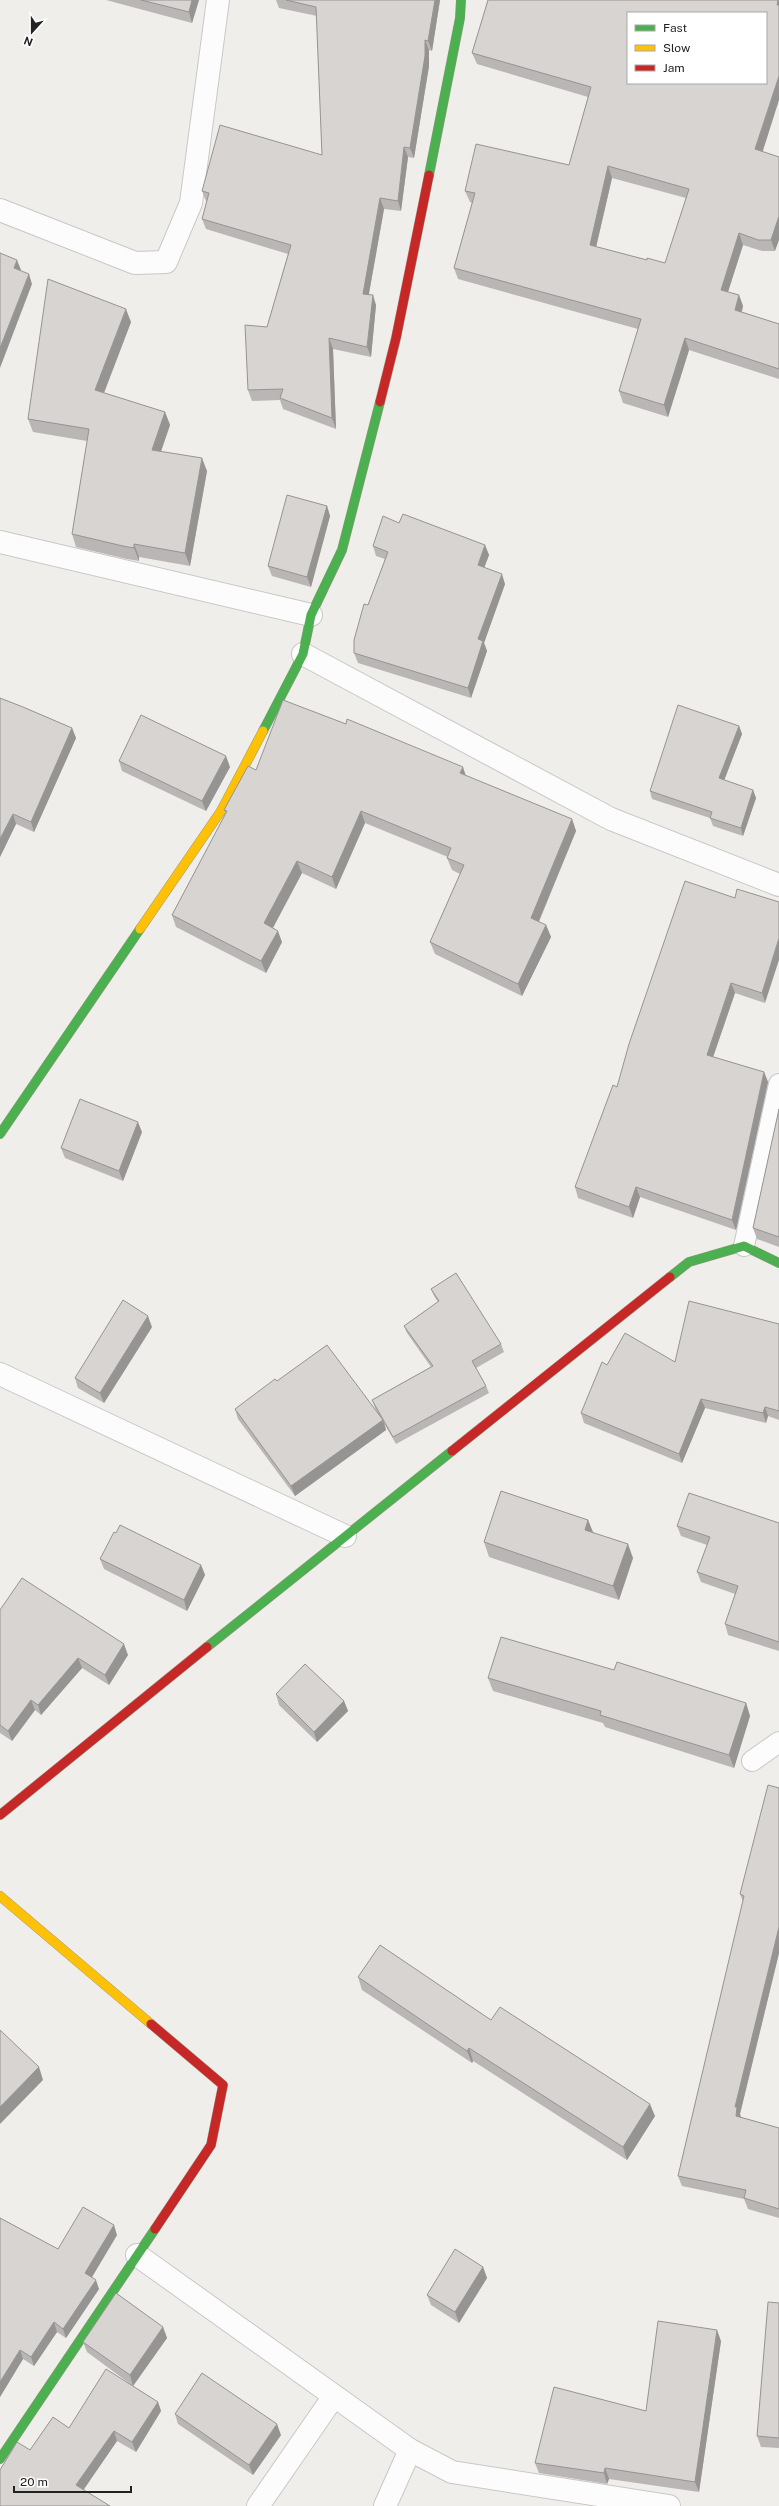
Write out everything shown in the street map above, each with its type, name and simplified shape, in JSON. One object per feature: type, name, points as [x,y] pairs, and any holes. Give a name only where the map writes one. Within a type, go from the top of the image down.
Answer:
[{"type":"street","points":[[0,210],[135,263],[166,262],[191,203],[218,0]]},
{"type":"street","points":[[0,1134],[221,810],[303,654],[311,615],[342,550],[396,338],[460,18],[461,0]]},
{"type":"street","points":[[0,542],[311,615]]},
{"type":"street","points":[[303,654],[611,820],[779,885]]},
{"type":"street","points":[[0,1815],[345,1536],[689,1262],[744,1246],[779,1263]]},
{"type":"street","points":[[0,1374],[345,1536]]},
{"type":"street","points":[[0,1896],[223,2085],[211,2145],[0,2459]]},
{"type":"street","points":[[137,2255],[410,2450],[452,2472],[669,2506]]},
{"type":"street","points":[[258,2506],[334,2396]]},
{"type":"street","points":[[385,2506],[410,2450]]},
{"type":"lane","points":[[744,1246],[779,1084]]},
{"type":"lane","points":[[752,1761],[779,1742]]},
{"type":"building","points":[[141,0],[192,0],[189,12]]},
{"type":"building","points":[[286,0],[435,0],[428,41],[425,40],[425,56],[410,148],[404,147],[398,201],[380,198],[363,294],[373,295],[367,347],[329,338],[332,418],[280,398],[283,389],[248,390],[245,325],[267,327],[291,245],[202,219],[209,193],[202,191],[220,125],[322,155],[316,7]]},
{"type":"building","points":[[488,0],[778,0],[779,76],[755,149],[779,157],[779,216],[771,240],[758,240],[739,233],[721,290],[739,295],[735,310],[779,324],[779,369],[685,338],[664,405],[619,391],[641,319],[454,268],[475,193],[465,191],[476,144],[569,165],[591,87],[472,53]],"holes":[[[608,166],[689,189],[665,263],[647,258],[647,260],[590,245]]]},
{"type":"building","points":[[0,253],[17,260],[14,268],[29,274],[0,348]]},
{"type":"building","points":[[48,279],[126,309],[95,390],[165,412],[152,450],[202,458],[185,553],[134,544],[134,548],[72,534],[89,429],[28,419]]},
{"type":"building","points":[[287,495],[327,506],[307,577],[268,566]]},
{"type":"building","points":[[403,514],[485,545],[478,565],[502,574],[478,639],[483,641],[468,688],[354,653],[354,640],[364,604],[368,605],[388,552],[373,546],[383,516],[399,523]]},
{"type":"building","points":[[0,698],[72,728],[31,822],[13,814],[0,839]]},
{"type":"building","points":[[283,700],[346,724],[347,719],[463,767],[460,773],[572,819],[531,918],[546,925],[518,984],[430,942],[464,865],[447,858],[451,848],[361,811],[332,877],[297,861],[264,923],[278,931],[261,961],[172,915],[227,811],[224,810],[248,766],[256,770]]},
{"type":"building","points":[[678,705],[739,726],[719,778],[753,790],[741,828],[710,818],[712,812],[650,791]]},
{"type":"building","points":[[141,715],[226,756],[202,801],[119,761]]},
{"type":"building","points":[[685,881],[735,898],[737,889],[779,902],[779,938],[762,993],[731,983],[707,1055],[764,1072],[732,1220],[636,1187],[629,1207],[575,1187],[613,1085],[617,1087],[629,1044]]},
{"type":"building","points":[[80,1099],[138,1122],[119,1171],[61,1148]]},
{"type":"building","points":[[779,1109],[779,1237],[753,1228]]},
{"type":"building","points":[[456,1273],[501,1344],[472,1361],[486,1386],[393,1437],[372,1400],[433,1366],[404,1326],[439,1301],[431,1289]]},
{"type":"building","points":[[123,1300],[148,1316],[100,1393],[75,1378]]},
{"type":"building","points":[[689,1301],[779,1324],[779,1411],[765,1407],[763,1413],[701,1399],[679,1454],[581,1413],[602,1362],[607,1365],[625,1333],[675,1362]]},
{"type":"building","points":[[327,1345],[383,1420],[291,1486],[235,1409],[275,1379],[277,1381]]},
{"type":"building","points":[[501,1491],[588,1520],[585,1530],[628,1544],[613,1586],[484,1542]]},
{"type":"building","points":[[689,1493],[779,1523],[779,1642],[725,1624],[738,1586],[697,1572],[710,1537],[677,1526]]},
{"type":"building","points":[[120,1525],[201,1565],[184,1600],[100,1559],[114,1532],[116,1533]]},
{"type":"building","points":[[22,1578],[124,1644],[105,1675],[78,1658],[38,1705],[31,1700],[8,1731],[0,1725],[0,1610]]},
{"type":"building","points":[[501,1637],[614,1670],[617,1662],[746,1703],[729,1755],[600,1715],[601,1711],[488,1678]]},
{"type":"building","points":[[305,1664],[344,1701],[314,1732],[276,1694]]},
{"type":"building","points":[[768,1785],[779,1788],[779,1927],[735,2107],[737,2107],[736,2116],[779,2128],[779,2209],[744,2198],[746,2190],[678,2176],[744,1896],[740,1894]]},
{"type":"building","points":[[380,1945],[491,2020],[500,2007],[650,2104],[623,2147],[469,2048],[467,2051],[358,1977]]},
{"type":"building","points":[[0,2030],[39,2067],[0,2107]]},
{"type":"building","points":[[83,2207],[114,2225],[85,2273],[96,2280],[63,2329],[54,2322],[31,2357],[20,2350],[0,2382],[0,2218],[58,2249]]},
{"type":"building","points":[[455,2249],[483,2267],[455,2312],[427,2295]]},
{"type":"building","points":[[116,2293],[163,2327],[130,2375],[83,2342]]},
{"type":"building","points":[[768,2302],[779,2303],[779,2438],[757,2436]]},
{"type":"building","points":[[658,2321],[717,2330],[695,2482],[605,2468],[604,2473],[535,2463],[554,2387],[646,2411]]},
{"type":"building","points":[[106,2369],[158,2402],[132,2442],[114,2431],[76,2485],[110,2506],[0,2506],[0,2470],[17,2442],[30,2450],[53,2417],[69,2428]]},
{"type":"building","points":[[202,2373],[277,2424],[249,2465],[175,2414]]},
{"type":"traffic: fast","points":[[429,175],[460,18],[461,0]]},
{"type":"traffic: fast","points":[[263,731],[303,654],[311,615],[342,550],[380,402]]},
{"type":"traffic: fast","points":[[0,1134],[140,929]]},
{"type":"traffic: fast","points":[[670,1277],[689,1262],[744,1246],[779,1263]]},
{"type":"traffic: fast","points":[[207,1647],[452,1451]]},
{"type":"traffic: fast","points":[[0,2459],[155,2229]]},
{"type":"traffic: slow","points":[[140,929],[221,811],[263,731]]},
{"type":"traffic: slow","points":[[0,1896],[151,2024]]},
{"type":"traffic: jam","points":[[380,402],[396,338],[429,175]]},
{"type":"traffic: jam","points":[[452,1451],[670,1277]]},
{"type":"traffic: jam","points":[[0,1815],[207,1647]]},
{"type":"traffic: jam","points":[[151,2024],[223,2085],[211,2145],[155,2229]]}]
